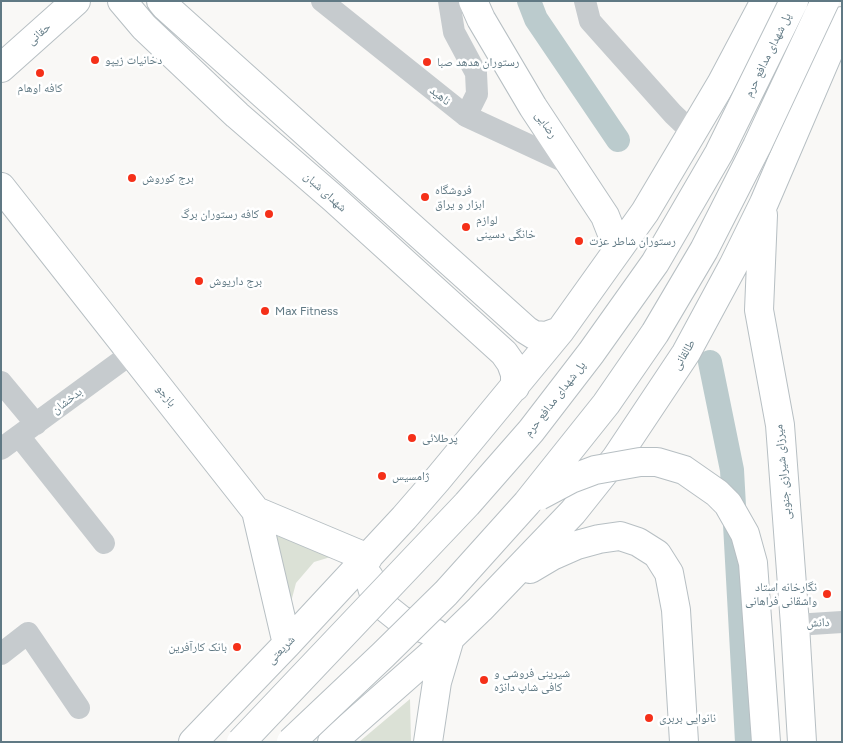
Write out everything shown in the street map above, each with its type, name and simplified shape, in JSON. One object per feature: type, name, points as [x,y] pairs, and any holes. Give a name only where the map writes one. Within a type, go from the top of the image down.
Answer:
[{"type":"main road","name":"حقانی","points":[[1,68],[76,1]]},
{"type":"main road","name":"شهدای شبان","points":[[122,1],[144,27],[236,115],[333,198],[504,353],[511,363],[515,374],[515,387]]},
{"type":"main road","points":[[162,1],[165,6],[526,330],[534,335],[546,336],[560,331]]},
{"type":"main road","name":"رضایی","points":[[473,1],[481,19],[533,107],[574,166],[605,216],[618,249]]},
{"type":"main road","points":[[450,638],[401,620],[386,608],[373,591],[368,576],[368,558],[437,480],[560,331],[646,212],[721,84],[765,1]]},
{"type":"main road","name":"پل شهدای مدافع حرم","points":[[242,742],[467,504],[531,431],[591,353],[655,263],[714,161],[794,1]]},
{"type":"main road","points":[[291,742],[446,593],[527,503],[606,404],[655,333],[704,250],[825,1]]},
{"type":"main road","name":"طالقانی","points":[[450,638],[505,584],[572,512],[616,458],[686,353],[733,266],[764,203],[842,21]]},
{"type":"main road","name":"بازجو","points":[[1,187],[256,511],[368,558]]},
{"type":"main road","points":[[646,212],[658,206],[671,203],[697,207],[709,213],[726,231],[731,242],[733,266]]},
{"type":"main road","name":"میرزای شیرازی جنوبی","points":[[764,203],[759,310],[780,425],[802,742]]},
{"type":"main road","points":[[527,503],[571,479],[595,470],[640,462],[657,462],[684,470],[718,493],[728,504],[745,534],[753,563],[766,742]]},
{"type":"main road","points":[[256,511],[287,644]]},
{"type":"main road","points":[[505,584],[552,556],[599,538],[620,536],[638,542],[657,554],[669,573],[676,610],[684,742]]},
{"type":"main road","name":"شریعتی","points":[[194,742],[368,558]]},
{"type":"main road","points":[[332,742],[450,638]]},
{"type":"main road","points":[[428,742],[437,682],[450,638]]},
{"type":"street","name":"ناهید","points":[[322,1],[466,116],[574,166]]},
{"type":"street","points":[[448,1],[454,32],[476,73],[477,94],[466,116]]},
{"type":"street","points":[[584,1],[590,21],[673,114],[693,133]]},
{"type":"street","name":"بدخشان","points":[[19,436],[132,353]]},
{"type":"street","points":[[1,382],[19,436],[104,543]]},
{"type":"street","name":"دانش","points":[[795,624],[842,622]]},
{"type":"street","points":[[1,654],[28,633],[79,708]]},
{"type":"shaded area","points":[[275,535],[334,556],[314,562],[296,583],[291,602]]},
{"type":"shaded area","points":[[410,699],[411,742],[359,742]]},
{"type":"waterway","points":[[529,1],[536,19],[618,140]]},
{"type":"waterway","points":[[710,362],[732,470],[747,742]]},
{"type":"place","name":"دخانیات زیپو","points":[[95,60]]},
{"type":"place","name":"رستوران هدهد صبا","points":[[427,62]]},
{"type":"place","name":"کافه اوهام","points":[[40,73]]},
{"type":"place","name":"برج کوروش","points":[[132,178]]},
{"type":"place","name":"فروشگاه ابزار و یراق","points":[[425,197]]},
{"type":"place","name":"کافه رستوران برگ","points":[[269,214]]},
{"type":"place","name":"لوازم خانگی دسینی","points":[[466,227]]},
{"type":"place","name":"رستوران شاطر عزت","points":[[579,241]]},
{"type":"place","name":"برج داریوش","points":[[199,281]]},
{"type":"place","name":"Max Fitness","points":[[265,311]]},
{"type":"place","name":"پرطلائی","points":[[412,438]]},
{"type":"place","name":"ژامسیس","points":[[382,476]]},
{"type":"place","name":"نگارخانه استاد واشقانی فراهانی","points":[[827,594]]},
{"type":"place","name":"بانک کارآفرین","points":[[237,647]]},
{"type":"place","name":"شیرینی فروشی و کافی شاپ دانژه","points":[[484,680]]},
{"type":"place","name":"نانوایی بربری","points":[[649,718]]}]
